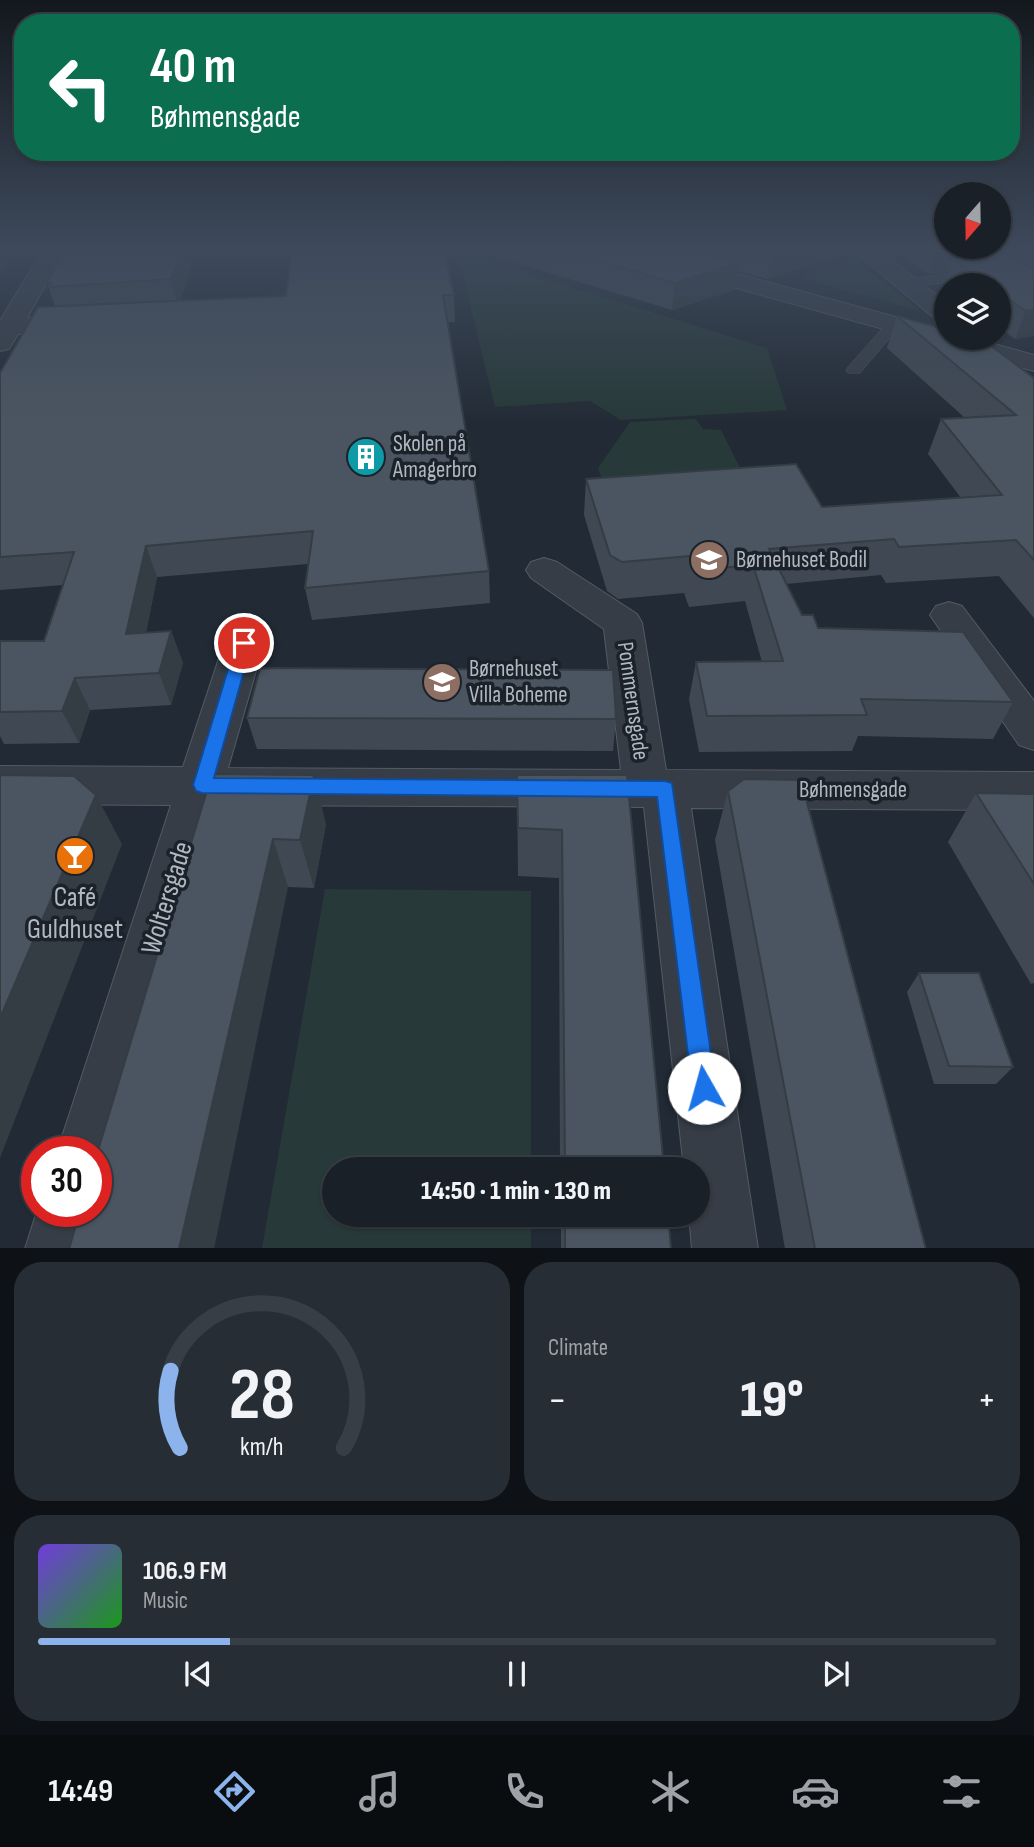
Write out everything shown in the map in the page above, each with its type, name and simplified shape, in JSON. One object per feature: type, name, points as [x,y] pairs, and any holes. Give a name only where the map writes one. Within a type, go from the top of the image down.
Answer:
[{"type":"street","points":[[5,335],[20,308]]},
{"type":"street","points":[[833,308],[934,334]]},
{"type":"street","points":[[5,335],[106,321]]},
{"type":"street","points":[[996,350],[1034,363]]},
{"type":"street","name":"Pommernsgade","points":[[544,570],[623,624],[656,789],[725,1248]]},
{"type":"street","points":[[949,615],[1034,733]]},
{"type":"street","name":"Woltersgade","points":[[92,1136],[244,643]]},
{"type":"street","name":"Bøhmensgade","points":[[0,785],[1034,791]]},
{"type":"street","points":[[57,1248],[64,1227]]},
{"type":"lane","points":[[853,370],[893,325]]},
{"type":"shaded area","points":[[471,308],[639,308],[767,348],[787,410],[621,420],[590,401],[495,407]]},
{"type":"shaded area","points":[[696,419],[703,429],[721,430],[752,492],[610,502],[598,468],[630,422]]},
{"type":"shaded area","points":[[325,889],[531,891],[531,1157],[322,1157],[322,1227],[531,1227],[531,1248],[262,1248]]},
{"type":"building","name":"Skolen på Amagerbro","points":[[37,308],[445,308],[489,571],[305,588],[313,531],[146,546],[126,634],[171,631],[159,673],[75,678],[62,711],[0,712],[0,641],[44,641],[74,552],[0,557],[0,373]]},
{"type":"building","points":[[897,316],[934,326],[934,347]]},
{"type":"building","points":[[938,350],[997,350],[1034,378],[1034,560],[1016,540],[899,547],[894,539],[769,549],[802,615],[813,615],[818,628],[963,632],[1013,702],[861,699],[867,715],[707,716],[696,662],[783,661],[753,565],[695,570],[690,556],[622,562],[610,555],[586,479],[796,464],[822,507],[1002,495],[941,419],[1016,415]]},
{"type":"building","points":[[260,668],[613,670],[616,719],[247,718]]},
{"type":"building","points":[[212,774],[314,775],[300,840],[273,839],[179,1248],[69,1248],[75,1227],[112,1227],[112,1136],[102,1136]]},
{"type":"building","points":[[0,775],[74,776],[96,795],[0,1018]]},
{"type":"building","points":[[517,775],[627,775],[663,1157],[565,1157],[562,830],[518,828]]},
{"type":"building","points":[[744,779],[801,780],[926,1248],[815,1248],[728,791]]},
{"type":"building","points":[[976,793],[1034,794],[1034,884]]},
{"type":"building","points":[[919,973],[979,973],[1013,1067],[949,1066]]},
{"type":"building","points":[[565,1227],[669,1227],[671,1248],[565,1248]]},
{"type":"place","name":"Skolen på Amagerbro","points":[[366,457]]},
{"type":"place","name":"Børnehuset Bodil","points":[[709,560]]},
{"type":"place","name":"Børnehuset Villa Boheme","points":[[442,682]]},
{"type":"place","name":"Café Guldhuset","points":[[75,856]]},
{"type":"route","points":[[244,643],[202,785],[665,789],[704,1088]]}]
